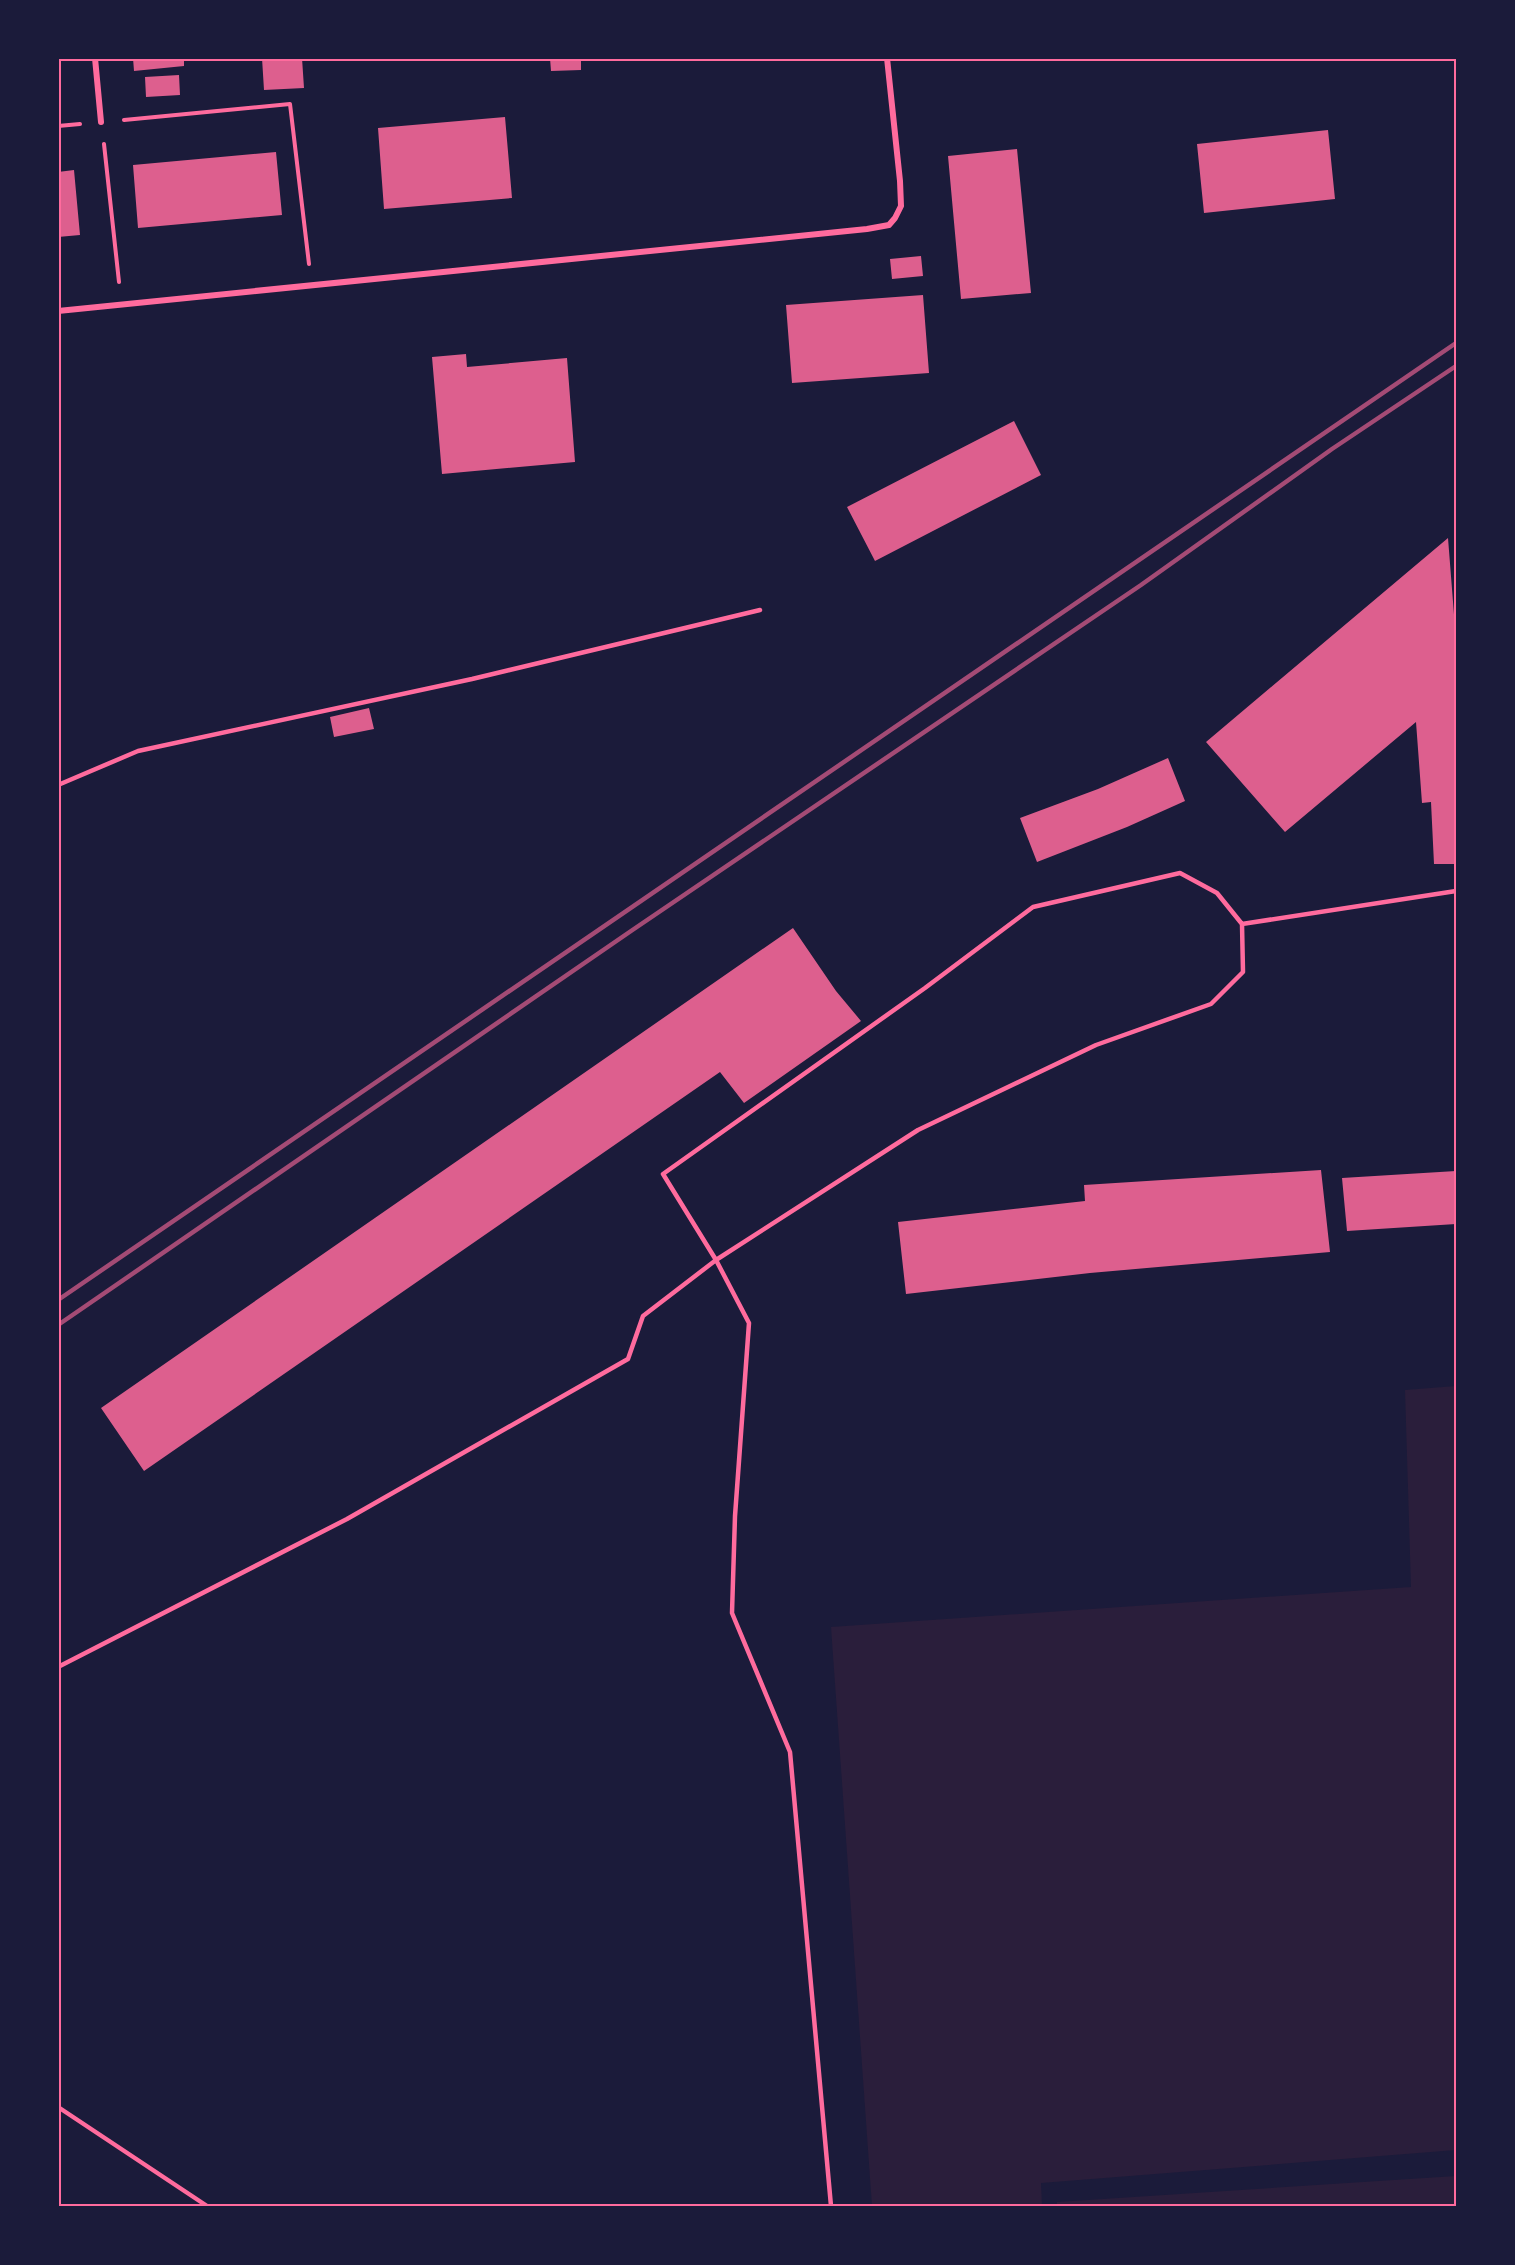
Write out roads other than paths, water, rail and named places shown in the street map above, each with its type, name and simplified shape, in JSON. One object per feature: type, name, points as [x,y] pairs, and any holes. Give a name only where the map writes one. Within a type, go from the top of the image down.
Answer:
[{"type":"street","points":[[95,58],[101,122]]},
{"type":"street","points":[[58,311],[867,230],[889,225],[901,206],[887,58]]},
{"type":"lane","points":[[58,785],[138,751],[472,679],[760,610]]},
{"type":"lane","points":[[58,1667],[347,1519],[628,1359],[643,1316],[716,1260],[918,1130],[1096,1045],[1211,1004],[1243,972],[1242,924],[1217,893],[1180,873],[1033,907],[925,988],[663,1174],[716,1260],[749,1323],[735,1516],[732,1613],[790,1752],[831,2206]]},
{"type":"lane","points":[[1242,924],[1456,891]]},
{"type":"lane","points":[[58,2108],[207,2206]]},
{"type":"railway","points":[[58,1300],[1456,343]]},
{"type":"railway","points":[[58,1325],[631,931],[1141,585],[1332,449],[1456,366]]}]
